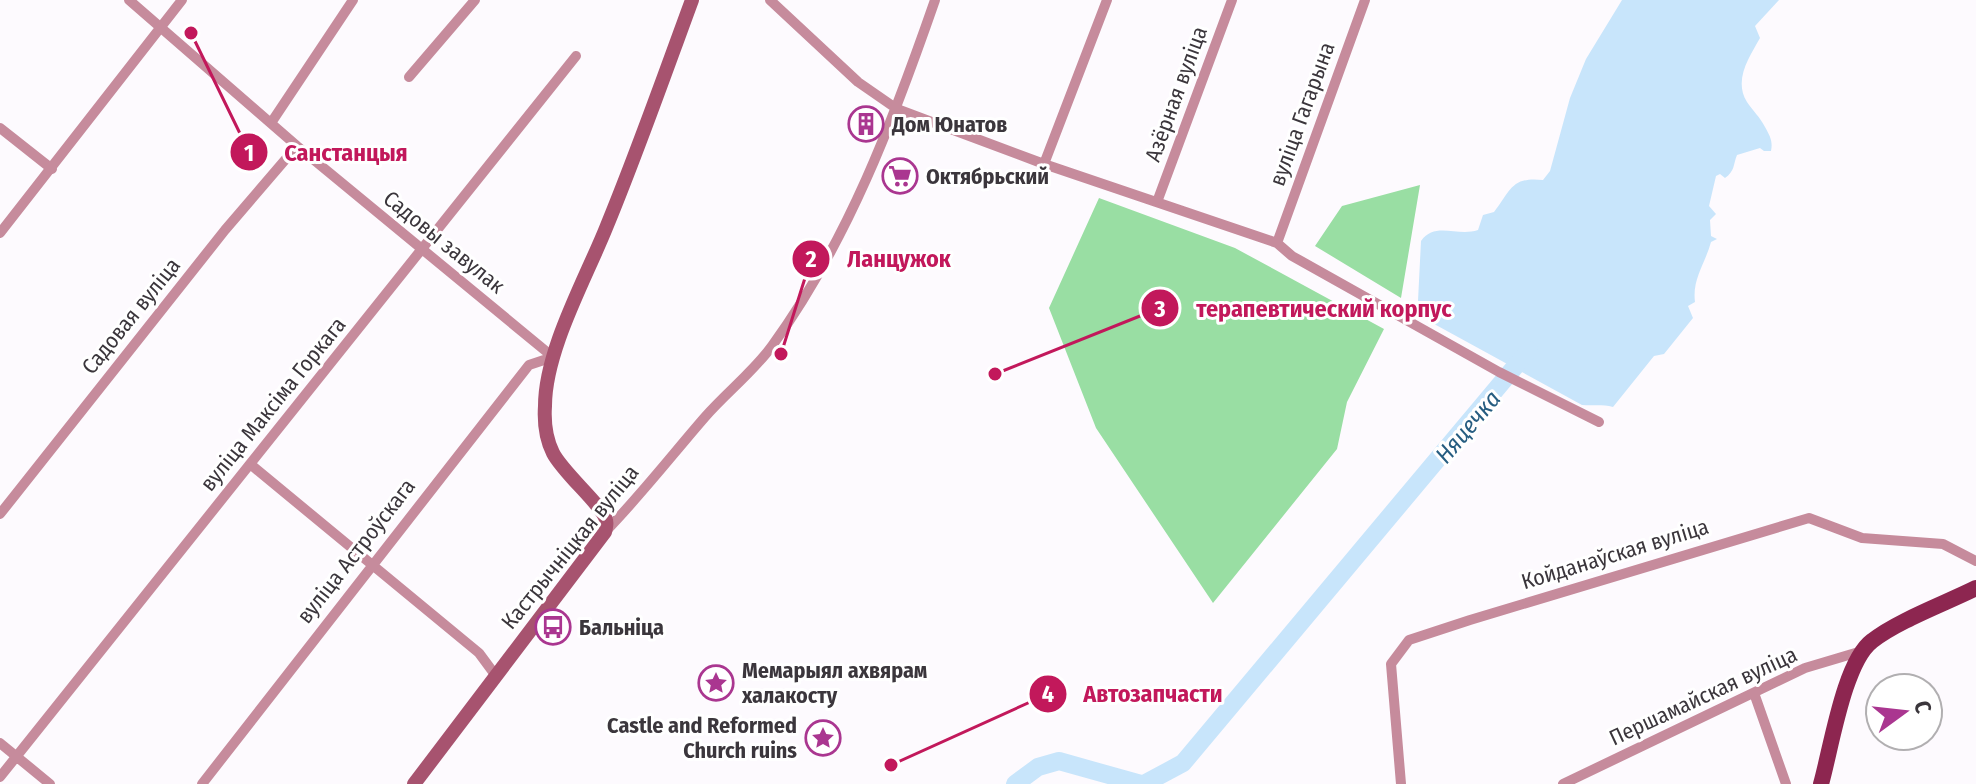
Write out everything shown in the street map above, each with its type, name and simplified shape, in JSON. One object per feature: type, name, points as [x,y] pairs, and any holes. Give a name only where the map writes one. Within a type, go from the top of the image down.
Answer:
[{"type":"main road","points":[[1821,784],[1851,672],[1862,651],[1870,641],[1886,632],[1976,588]]},
{"type":"street","name":"Садовы завулак","points":[[129,0],[297,146],[553,357]]},
{"type":"street","points":[[0,233],[182,0]]},
{"type":"street","points":[[271,123],[353,0]]},
{"type":"street","points":[[409,77],[475,0]]},
{"type":"street","points":[[605,532],[607,521],[601,511],[553,453],[546,434],[544,405],[547,378],[692,0]]},
{"type":"street","points":[[770,0],[858,82],[897,109],[1044,164],[1277,243],[1299,260],[1515,381],[1599,422]]},
{"type":"street","name":"Кастрычніцкая вуліца","points":[[414,784],[605,532],[637,499],[720,400],[771,347],[839,237],[897,109],[935,0]]},
{"type":"street","points":[[1044,164],[1107,0]]},
{"type":"street","name":"Азёрная вуліца","points":[[1157,202],[1232,0]]},
{"type":"street","name":"вуліца Гагарына","points":[[1277,243],[1365,0]]},
{"type":"street","name":"вуліца Максіма Горкага","points":[[0,777],[576,56]]},
{"type":"street","points":[[0,128],[52,169]]},
{"type":"street","name":"Садовая вуліца","points":[[0,514],[215,242],[297,146]]},
{"type":"street","name":"вуліца Астроўскага","points":[[202,784],[529,365],[553,357]]},
{"type":"street","points":[[250,464],[479,653],[496,676]]},
{"type":"street","name":"Койданаўская вуліца","points":[[1401,784],[1391,664],[1409,640],[1809,518],[1862,538],[1943,544],[1976,561]]},
{"type":"street","name":"Першамайская вуліца","points":[[1563,784],[1805,668],[1862,651]]},
{"type":"street","points":[[1754,693],[1786,784]]},
{"type":"street","points":[[0,743],[50,784]]},
{"type":"green space","points":[[1420,185],[1401,298],[1315,246],[1342,206]]},
{"type":"green space","points":[[1099,198],[1235,248],[1384,329],[1347,402],[1337,449],[1213,603],[1096,428],[1049,308]]},
{"type":"water","points":[[1622,0],[1779,0],[1755,26],[1760,38],[1742,77],[1743,94],[1770,136],[1771,151],[1760,148],[1737,155],[1732,170],[1725,178],[1720,174],[1716,176],[1709,206],[1716,214],[1710,220],[1711,236],[1717,239],[1711,242],[1695,286],[1695,302],[1688,306],[1693,318],[1664,354],[1654,356],[1613,407],[1582,405],[1436,325],[1423,312],[1418,301],[1421,241],[1427,235],[1440,231],[1478,230],[1483,215],[1494,212],[1512,187],[1524,180],[1543,180],[1550,171],[1570,98],[1586,59]]},
{"type":"waterway","name":"Няцечка","points":[[1144,784],[1183,763],[1529,350]]},
{"type":"waterway","name":"Няцечка","points":[[1015,784],[1038,767],[1059,761],[1141,784]]},
{"type":"place","name":"Санстанцыя","points":[[191,33]]},
{"type":"place","name":"Дом Юнатов","points":[[866,124]]},
{"type":"place","name":"Октябрьский","points":[[900,176]]},
{"type":"place","name":"Ланцужок","points":[[781,354]]},
{"type":"place","name":"терапевтический корпус","points":[[995,374]]},
{"type":"place","name":"Бальніца","points":[[553,627]]},
{"type":"place","name":"Мемарыял ахвярам халакосту","points":[[716,683]]},
{"type":"place","name":"Castle and Reformed Church ruins","points":[[823,738]]},
{"type":"place","name":"Автозапчасти","points":[[891,765]]}]
